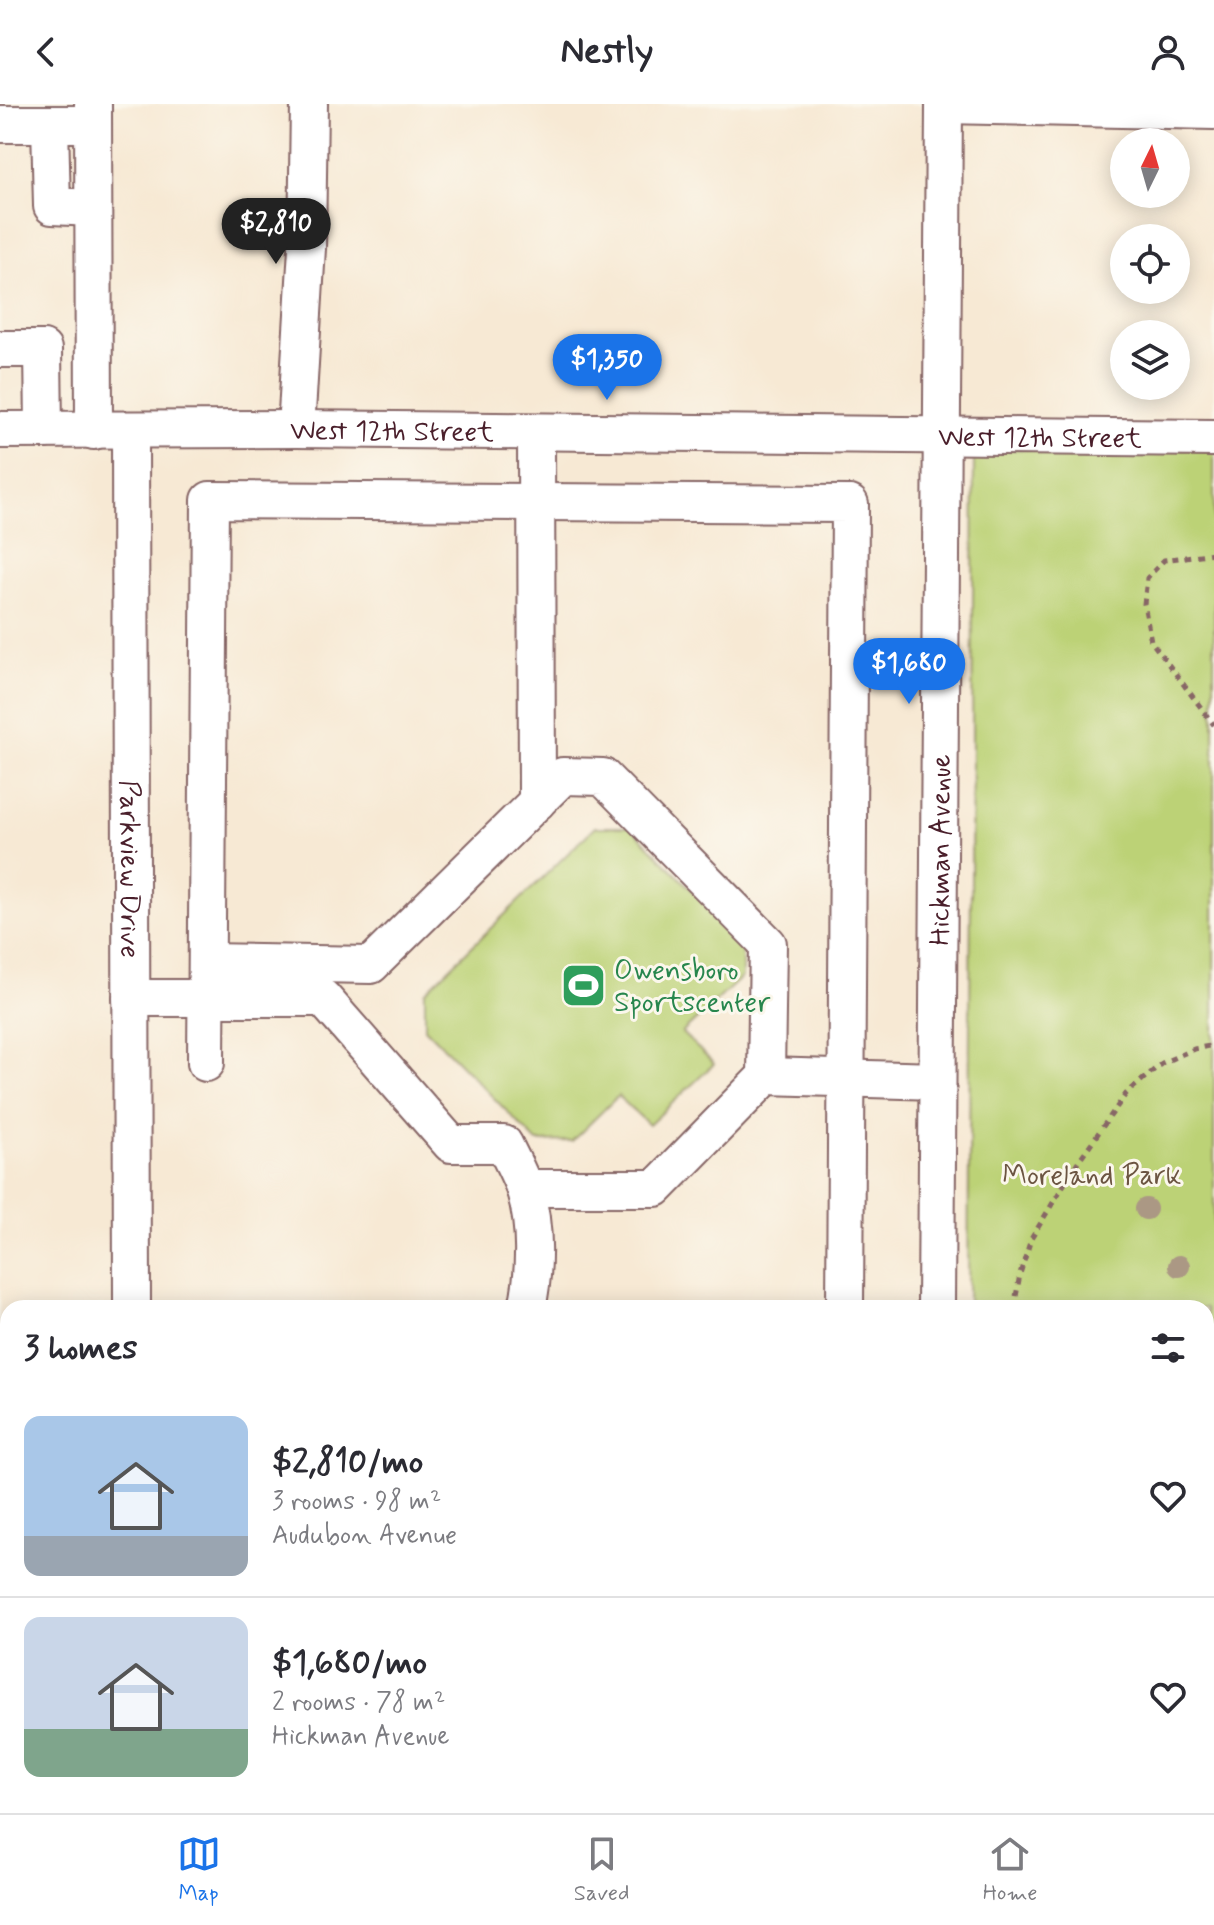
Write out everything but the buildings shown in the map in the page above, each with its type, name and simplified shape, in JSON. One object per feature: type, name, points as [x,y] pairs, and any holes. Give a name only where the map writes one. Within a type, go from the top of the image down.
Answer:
[{"type":"street","points":[[296,429],[307,248],[309,104]]},
{"type":"street","points":[[944,105],[1214,111]]},
{"type":"street","name":"Hickman Avenue","points":[[936,1300],[944,105]]},
{"type":"street","points":[[0,124],[50,124],[93,114],[94,431]]},
{"type":"street","points":[[50,124],[52,206],[92,208]]},
{"type":"street","points":[[0,349],[43,349],[44,430]]},
{"type":"street","name":"West 12th Street","points":[[0,430],[296,429],[1214,438]]},
{"type":"street","name":"Parkview Drive","points":[[130,431],[132,1300]]},
{"type":"street","points":[[536,432],[537,802]]},
{"type":"street","points":[[206,1063],[210,500],[850,504],[845,1300]]},
{"type":"street","points":[[207,962],[371,965],[563,776],[603,777],[768,944],[766,1076],[656,1188],[524,1188]]},
{"type":"street","points":[[131,998],[323,998],[451,1144],[504,1144],[524,1188],[532,1236],[528,1300]]},
{"type":"street","points":[[766,1076],[937,1081]]},
{"type":"path","points":[[1214,553],[1164,560],[1147,578],[1144,604],[1151,641],[1214,725]]},
{"type":"path","points":[[1015,1300],[1031,1239],[1077,1163],[1126,1094],[1162,1063],[1194,1049],[1214,1045]]},
{"type":"green space","name":"Moreland Park","points":[[1214,448],[1214,1300],[968,1300],[974,457],[978,449]]},
{"type":"green space","name":"Owensboro Sportscenter","points":[[595,827],[631,827],[742,942],[742,977],[682,1033],[714,1064],[649,1125],[618,1096],[572,1141],[537,1142],[425,1028],[425,992]]},
{"type":"place","name":"Owensboro Sportscenter","points":[[583,985]]}]
